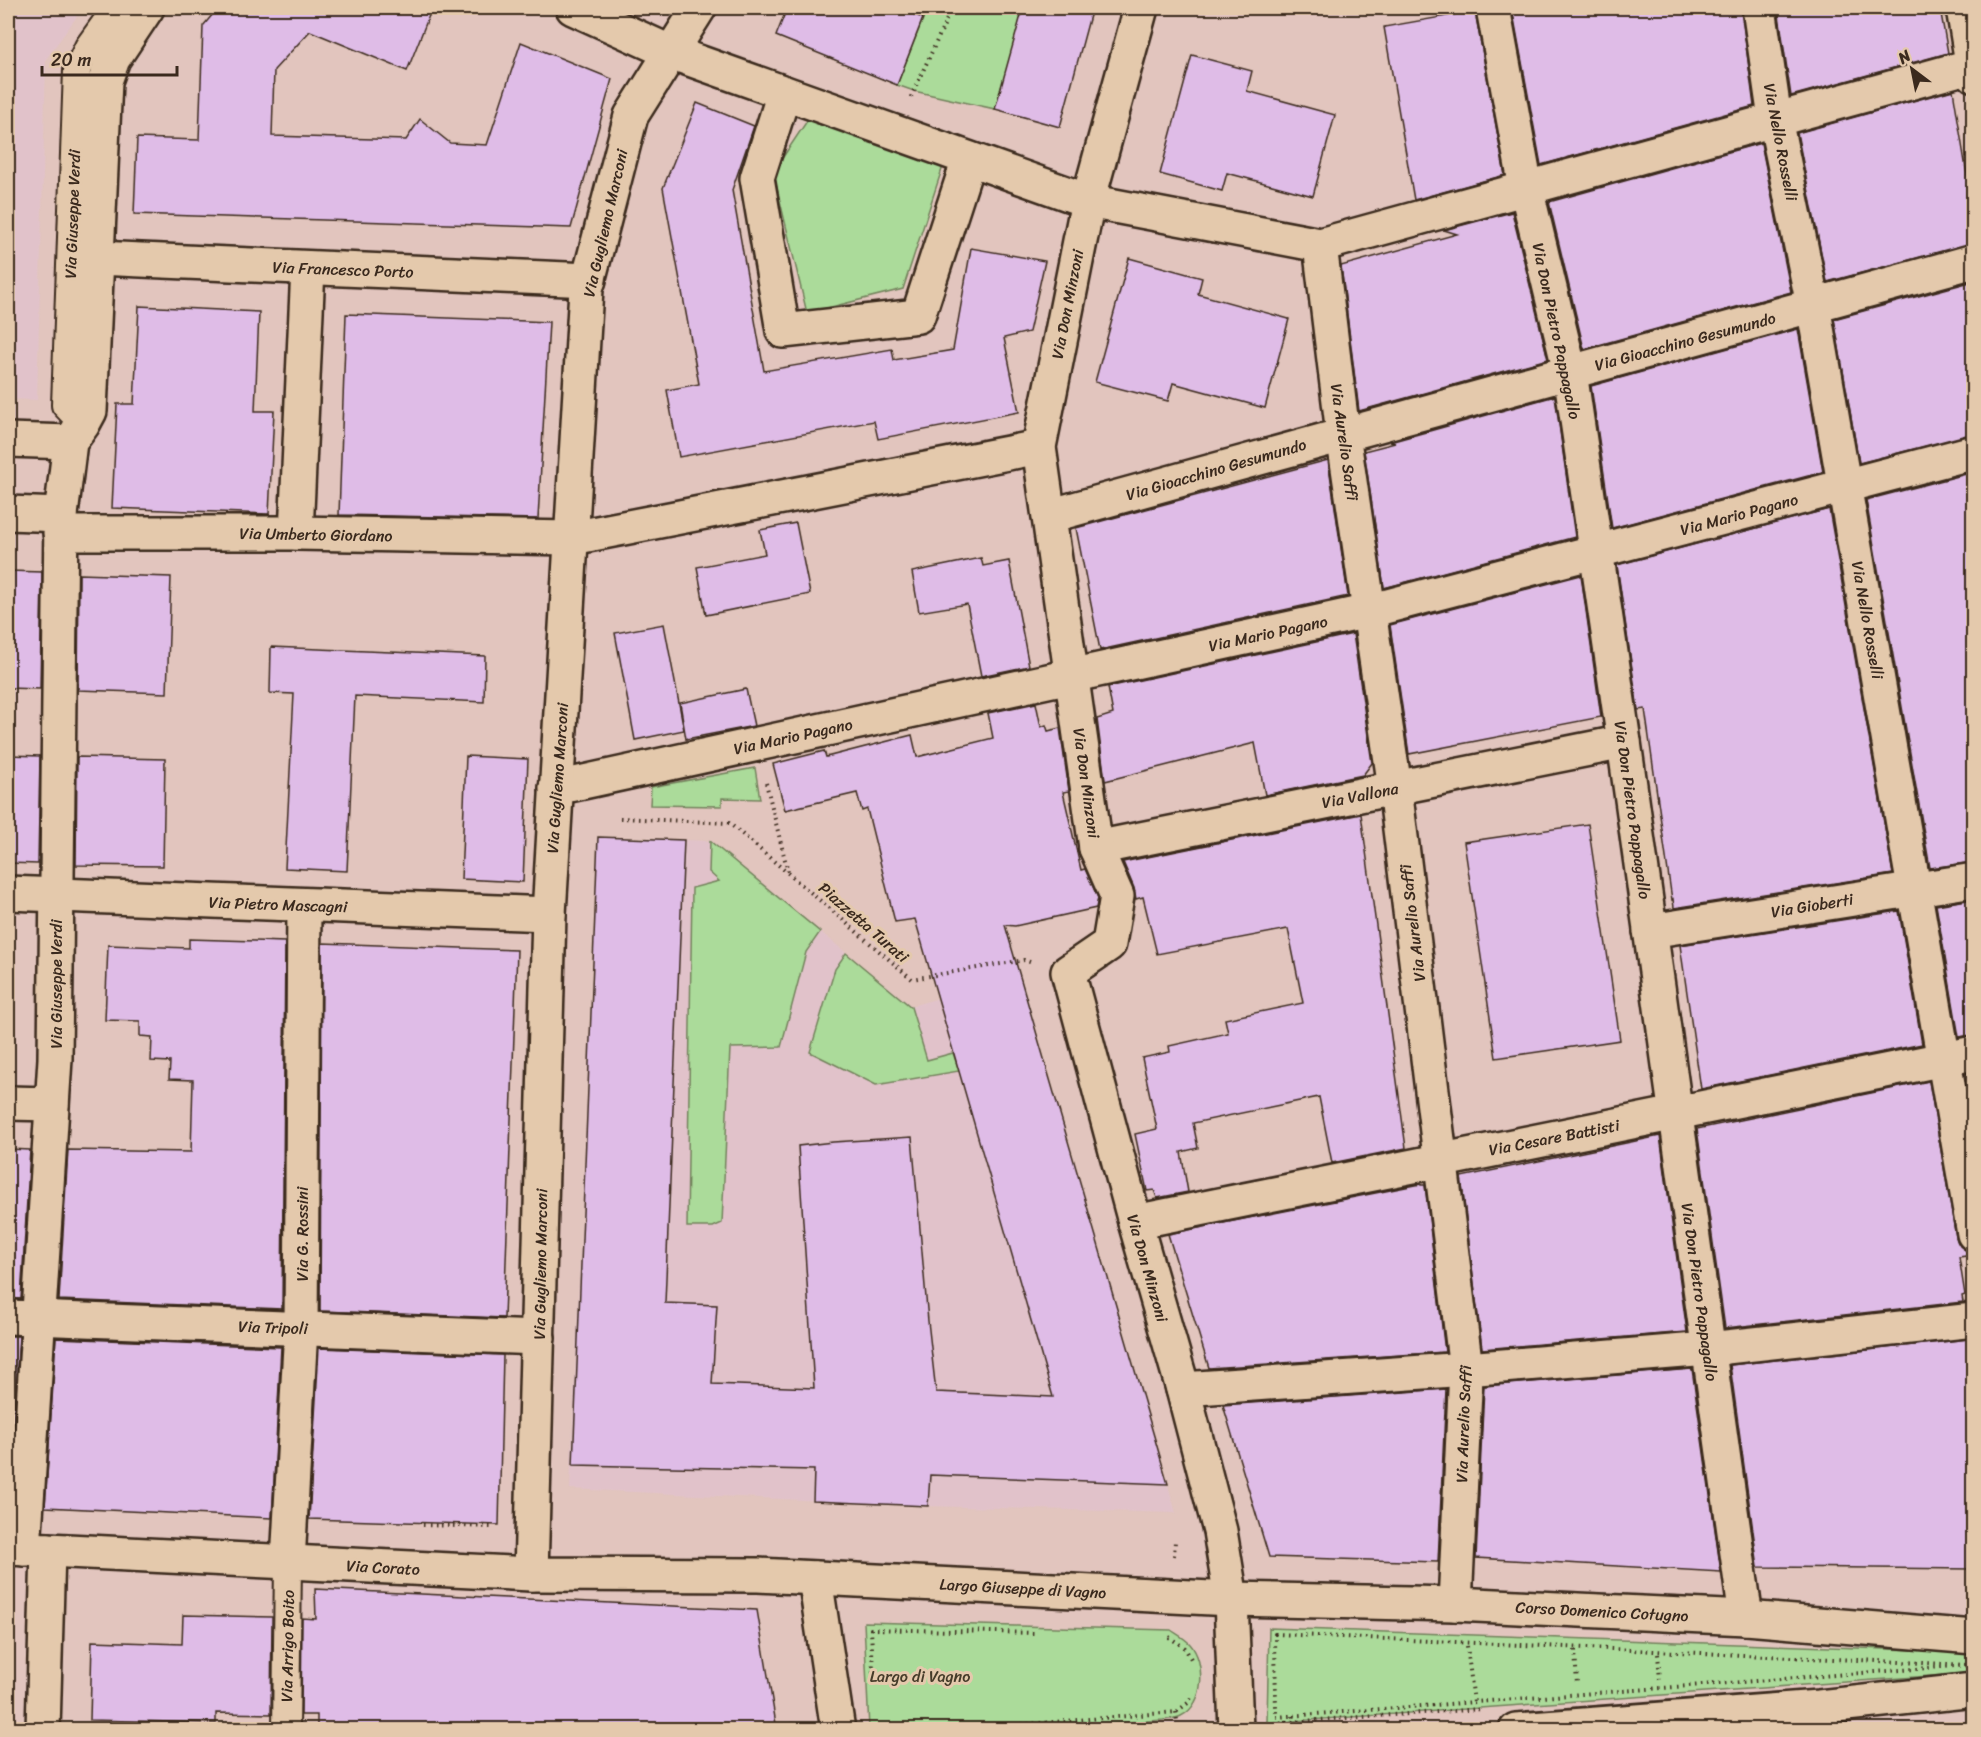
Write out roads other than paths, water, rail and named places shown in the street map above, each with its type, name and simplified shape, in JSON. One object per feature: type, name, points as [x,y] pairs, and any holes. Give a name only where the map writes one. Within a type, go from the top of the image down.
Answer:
[{"type":"street","name":"Via Giuseppe Verdi","points":[[43,1730],[26,1549],[23,1317],[52,1104],[55,1059],[61,524],[77,433],[90,411],[105,81],[113,58],[147,8]]},
{"type":"street","points":[[573,8],[670,52],[1088,201],[1320,245],[1775,119],[1973,68],[1963,8]]},
{"type":"street","name":"Via Gugliemo Marconi","points":[[531,1574],[549,914],[586,289],[631,116],[699,8]]},
{"type":"street","name":"Via Don Minzoni","points":[[1141,8],[1088,201],[1039,447],[1096,848],[1117,896],[1109,944],[1068,972],[1220,1531],[1231,1599],[1236,1730]]},
{"type":"street","name":"Via Don Pietro Pappagallo","points":[[1493,8],[1526,188],[1570,372],[1746,1618]]},
{"type":"street","name":"Via Nello Rosselli","points":[[1759,8],[1775,119],[1814,305],[1914,889],[1958,1056],[1974,1234]]},
{"type":"street","points":[[784,93],[758,178],[783,331],[918,316],[969,159]]},
{"type":"street","name":"Via Aurelio Saffi","points":[[1320,245],[1343,434],[1395,788],[1466,1369],[1455,1604]]},
{"type":"street","name":"Via Francesco Porto","points":[[97,258],[589,280]]},
{"type":"street","name":"Via Gioacchino Gesumundo","points":[[1049,516],[1974,261]]},
{"type":"street","points":[[296,533],[308,268]]},
{"type":"street","points":[[8,440],[77,433]]},
{"type":"street","name":"Via Umberto Giordano","points":[[8,513],[61,524],[296,533],[572,538],[1039,447]]},
{"type":"street","name":"Via Mario Pagano","points":[[556,788],[1369,611],[1974,452]]},
{"type":"street","name":"Via Vallona","points":[[1096,848],[1624,742]]},
{"type":"street","name":"Via Gioberti","points":[[1650,931],[1974,880]]},
{"type":"street","name":"Via Pietro Mascagni","points":[[8,893],[549,914]]},
{"type":"street","name":"Via G. Rossini","points":[[288,1562],[301,1328],[303,905]]},
{"type":"street","name":"Via Cesare Battisti","points":[[1135,1222],[1958,1056]]},
{"type":"street","points":[[8,1103],[52,1104]]},
{"type":"street","name":"Via Tripoli","points":[[23,1317],[538,1338]]},
{"type":"street","points":[[1183,1389],[1708,1349],[1974,1320]]},
{"type":"street","name":"Via Corato","points":[[26,1549],[531,1574],[759,1575]]},
{"type":"street","name":"Largo Giuseppe di Vagno","points":[[759,1575],[1231,1599]]},
{"type":"street","points":[[815,1578],[838,1730]]},
{"type":"street","name":"Corso Domenico Cotugno","points":[[1231,1599],[1455,1604],[1746,1618],[1974,1637]]},
{"type":"street","points":[[1516,1730],[1599,1727],[1974,1690]]},
{"type":"lane","name":"Via Giuseppe Verdi","points":[[77,433],[65,405],[77,70],[88,47],[116,8]]},
{"type":"lane","name":"Via Arrigo Boito","points":[[286,1730],[288,1562]]},
{"type":"park label","name":"Largo di Vagno","points":[[920,1676]]}]
